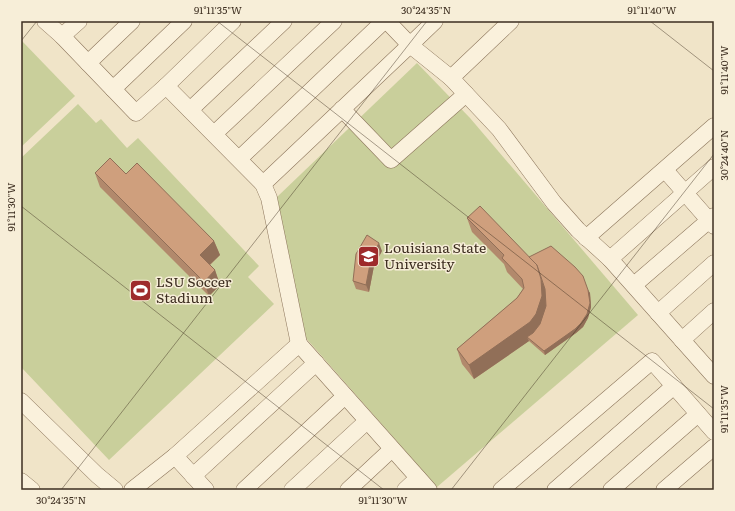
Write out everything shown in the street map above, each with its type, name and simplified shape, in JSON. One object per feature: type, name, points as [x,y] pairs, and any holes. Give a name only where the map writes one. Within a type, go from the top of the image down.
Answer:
[{"type":"lane","points":[[45,21],[62,36],[136,113],[233,21]]},
{"type":"lane","points":[[62,36],[79,21]]},
{"type":"lane","points":[[88,63],[132,21]]},
{"type":"lane","points":[[113,89],[184,21]]},
{"type":"lane","points":[[190,110],[284,21]]},
{"type":"lane","points":[[214,134],[334,21]]},
{"type":"lane","points":[[239,159],[386,21],[410,45],[451,78],[499,129],[554,203],[578,230],[610,259],[682,340],[711,366]]},
{"type":"lane","points":[[263,184],[435,21]]},
{"type":"lane","points":[[451,78],[511,21]]},
{"type":"lane","points":[[166,86],[263,184],[269,198],[300,344],[429,490]]},
{"type":"lane","points":[[342,109],[392,160],[466,94]]},
{"type":"lane","points":[[586,238],[714,126]]},
{"type":"lane","points":[[610,259],[714,167]]},
{"type":"lane","points":[[634,286],[712,221],[665,170]]},
{"type":"lane","points":[[658,313],[714,264]]},
{"type":"lane","points":[[682,340],[714,311]]},
{"type":"lane","points":[[132,490],[175,456],[300,344]]},
{"type":"lane","points":[[501,490],[652,360],[714,432]]},
{"type":"lane","points":[[193,476],[316,363]]},
{"type":"lane","points":[[555,490],[674,386]]},
{"type":"lane","points":[[244,490],[345,396]]},
{"type":"lane","points":[[21,401],[97,475],[115,490]]},
{"type":"lane","points":[[610,490],[698,414]]},
{"type":"lane","points":[[292,490],[367,421]]},
{"type":"lane","points":[[664,490],[714,447]]},
{"type":"lane","points":[[348,490],[392,449]]},
{"type":"lane","points":[[175,456],[206,490]]},
{"type":"lane","points":[[405,490],[418,478]]},
{"type":"lane","points":[[21,481],[32,490]]},
{"type":"green space","points":[[21,40],[75,96],[21,147]]},
{"type":"green space","points":[[417,63],[470,118],[638,315],[437,487],[305,337],[277,197]]},
{"type":"green space","name":"LSU Soccer Stadium","points":[[78,104],[96,123],[101,119],[127,148],[138,138],[259,266],[248,277],[274,304],[109,460],[21,367],[21,158]]},
{"type":"building","points":[[110,158],[126,174],[137,163],[214,241],[200,255],[215,270],[204,282],[95,173]]},
{"type":"building","points":[[480,206],[537,265],[541,279],[542,296],[536,314],[530,322],[469,365],[457,349],[517,298],[524,288],[522,279],[502,258],[504,255],[467,218]]},
{"type":"building","points":[[367,235],[379,243],[371,259],[366,285],[353,281],[356,254]]},
{"type":"building","points":[[551,246],[583,276],[588,290],[590,303],[587,314],[581,323],[544,351],[527,337],[533,333],[540,324],[546,306],[545,289],[537,265],[529,257]]},
{"type":"place","name":"Louisiana State University","points":[[368,256]]},
{"type":"place","name":"LSU Soccer Stadium","points":[[141,290]]}]
